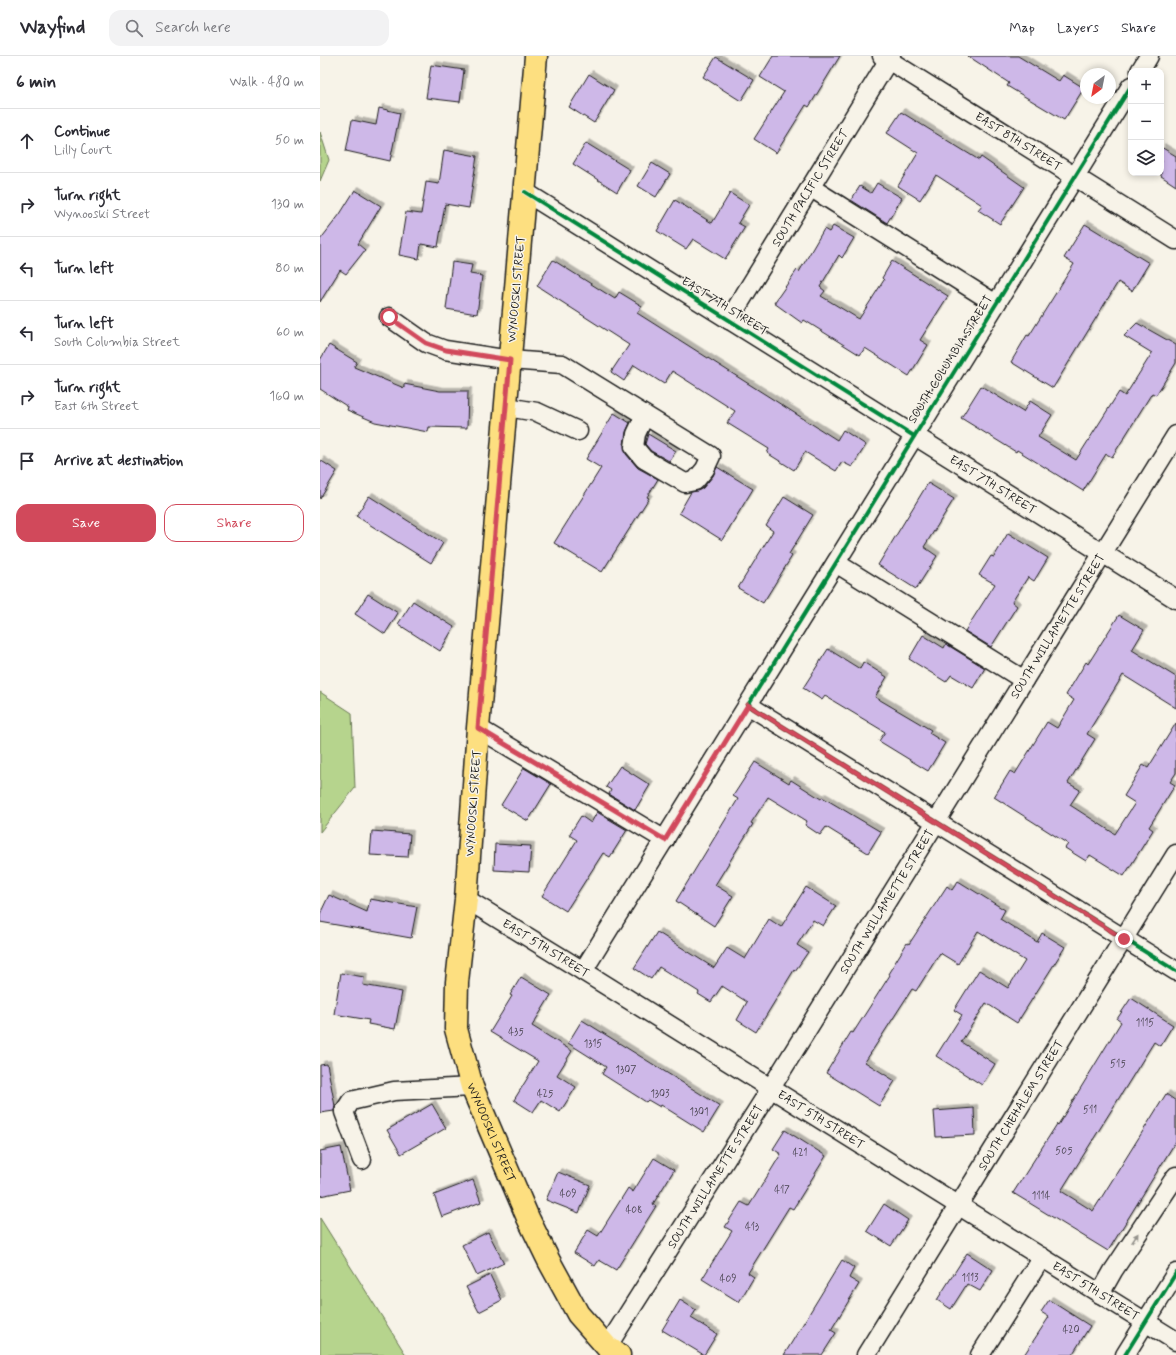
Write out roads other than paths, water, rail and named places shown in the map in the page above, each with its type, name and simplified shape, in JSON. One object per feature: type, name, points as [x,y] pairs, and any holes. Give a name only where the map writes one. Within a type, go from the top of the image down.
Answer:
[{"type":"main road","name":"WYNOOSKI STREET","points":[[536,56],[478,728],[466,899],[457,982],[456,1029],[472,1087],[528,1218],[549,1261],[578,1314],[613,1351]]},
{"type":"street","points":[[1142,68],[1149,56]]},
{"type":"street","name":"EAST 8TH STREET","points":[[887,57],[1176,240]]},
{"type":"street","name":"SOUTH PACIFIC STREET","points":[[728,320],[810,187],[887,57]]},
{"type":"street","name":"SOUTH COLUMBIA STREET","points":[[583,971],[1128,91]]},
{"type":"street","points":[[810,187],[996,304]]},
{"type":"street","name":"EAST 7TH STREET","points":[[525,192],[1176,599]]},
{"type":"street","points":[[389,317],[426,343],[446,350],[510,360],[562,364],[645,415]]},
{"type":"street","points":[[506,407],[537,412],[578,431]]},
{"type":"street","name":"SOUTH WILLAMETTE STREET","points":[[613,1351],[771,1088],[1176,435]]},
{"type":"street","points":[[836,563],[1024,680]]},
{"type":"street","points":[[748,705],[1176,971]]},
{"type":"street","points":[[478,728],[665,840]]},
{"type":"street","name":"SOUTH CHEHALEM STREET","points":[[866,1355],[1176,854]]},
{"type":"street","name":"EAST 5TH STREET","points":[[466,899],[1176,1341]]},
{"type":"street","points":[[362,1160],[344,1112],[350,1101],[394,1091],[472,1087]]},
{"type":"street","points":[[1100,1294],[1113,1271],[1176,1176]]},
{"type":"street","points":[[980,1355],[1042,1257]]},
{"type":"street","points":[[1125,1355],[1176,1273]]}]
